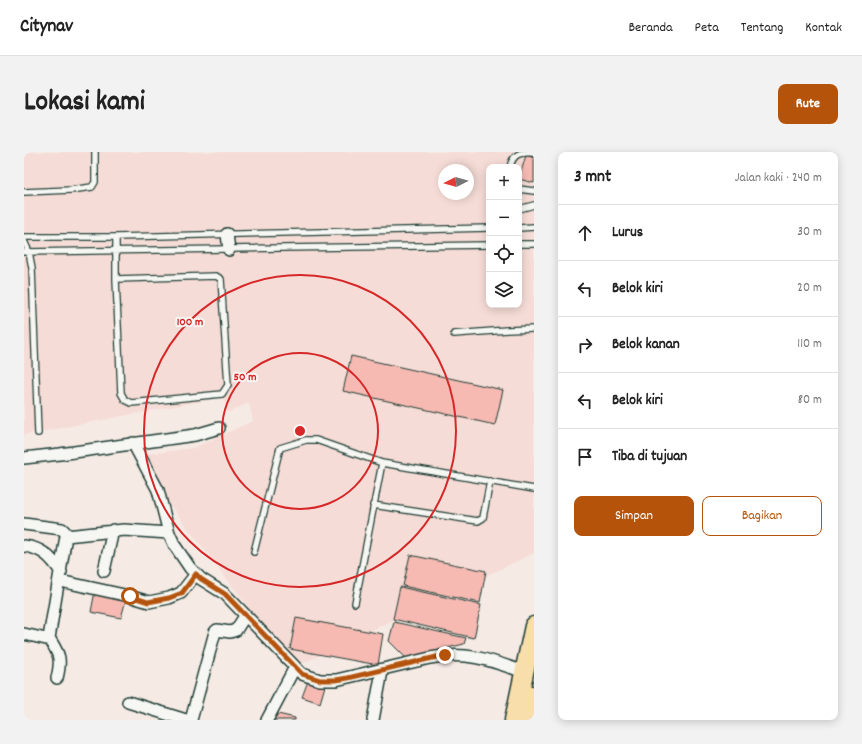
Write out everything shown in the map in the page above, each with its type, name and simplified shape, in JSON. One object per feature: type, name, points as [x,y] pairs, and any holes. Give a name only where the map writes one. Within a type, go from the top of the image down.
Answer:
[{"type":"highway","points":[[514,720],[534,626]]},
{"type":"street","points":[[227,234],[229,250]]},
{"type":"street","points":[[24,458],[88,451],[195,435],[218,428]]},
{"type":"street","points":[[134,443],[158,490],[169,533],[175,546],[196,574],[201,579],[225,594],[302,674],[320,680],[336,680],[382,671],[445,655],[464,655],[493,661],[524,672]]},
{"type":"street","points":[[24,524],[62,529],[68,535]]},
{"type":"street","points":[[68,535],[113,530],[169,533]]},
{"type":"street","points":[[104,572],[113,530]]},
{"type":"street","points":[[57,678],[60,662],[58,653],[49,638],[65,539],[68,535]]},
{"type":"street","points":[[24,546],[35,547],[46,553],[60,577],[148,602],[169,598],[182,593],[196,574]]},
{"type":"street","points":[[191,720],[216,630],[230,632],[236,630],[245,616]]},
{"type":"street","points":[[24,634],[46,639],[49,638]]},
{"type":"street","points":[[267,720],[295,667]]},
{"type":"street","points":[[373,720],[382,671]]},
{"type":"street","points":[[128,702],[186,720]]},
{"type":"lane","points":[[24,192],[71,190],[92,187],[95,182],[95,152]]},
{"type":"lane","points":[[511,164],[515,155],[520,152],[534,153]]},
{"type":"lane","points":[[522,190],[534,192]]},
{"type":"lane","points":[[522,207],[534,205]]},
{"type":"lane","points":[[24,237],[116,237],[486,228]]},
{"type":"lane","points":[[522,228],[534,228]]},
{"type":"lane","points":[[116,237],[116,279],[121,393],[125,400],[131,403],[222,394],[228,386],[221,279],[216,276],[116,279]]},
{"type":"lane","points":[[24,242],[32,268],[38,433]]},
{"type":"lane","points":[[522,244],[534,244]]},
{"type":"lane","points":[[26,252],[117,252],[486,245]]},
{"type":"lane","points":[[454,334],[507,330],[534,330]]},
{"type":"lane","points":[[254,552],[280,448],[306,440],[316,440],[382,463],[534,489]]},
{"type":"lane","points":[[355,603],[382,463]]},
{"type":"lane","points":[[373,505],[478,521],[483,518],[490,481]]},
{"type":"shaded area","points":[[24,152],[534,152],[534,553],[295,667],[152,482],[140,455],[193,448],[253,421],[249,403],[227,413],[223,397],[24,435]]},
{"type":"building","points":[[526,155],[534,158],[534,183],[522,180],[522,169]]},
{"type":"building","points":[[351,356],[503,390],[495,425],[343,391]]},
{"type":"building","points":[[410,555],[486,571],[480,603],[403,586]]},
{"type":"building","points":[[400,587],[481,605],[474,638],[393,619]]},
{"type":"building","points":[[95,591],[127,596],[121,618],[91,612]]},
{"type":"building","points":[[296,618],[383,634],[378,665],[290,649]]},
{"type":"building","points":[[394,622],[466,638],[464,644],[406,658],[389,641]]},
{"type":"building","points":[[308,681],[325,686],[320,703],[302,697]]},
{"type":"building","points":[[274,713],[295,718],[295,720],[272,720]]},
{"type":"route","points":[[130,596],[148,602],[169,598],[182,593],[196,574],[201,579],[225,594],[302,674],[320,680],[348,678],[445,655]]}]
